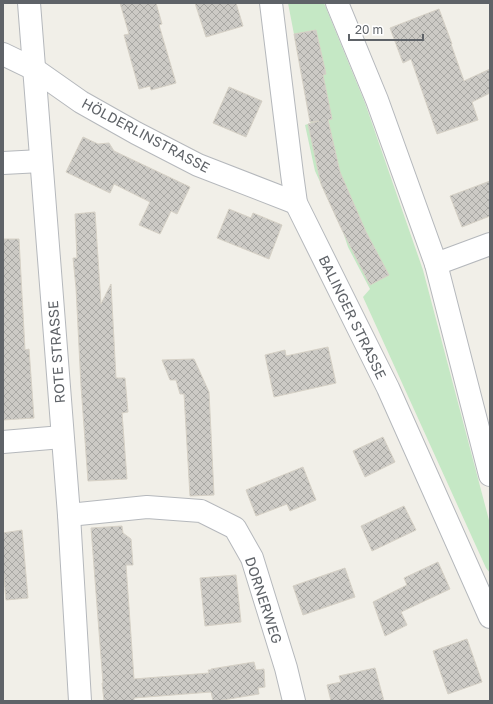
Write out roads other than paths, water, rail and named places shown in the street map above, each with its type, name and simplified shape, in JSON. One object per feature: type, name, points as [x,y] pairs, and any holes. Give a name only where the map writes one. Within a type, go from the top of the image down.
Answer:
[{"type":"street","name":"ROTE STRASSE","points":[[29,3],[69,515],[80,701]]},
{"type":"street","name":"BALINGER STRASSE","points":[[272,3],[296,203],[388,388],[490,617]]},
{"type":"street","points":[[337,3],[377,100],[436,264],[490,474]]},
{"type":"street","name":"HÖLDERLINSTRASSE","points":[[3,54],[34,69],[81,102],[136,133],[198,165],[296,203]]},
{"type":"street","points":[[3,163],[41,161]]},
{"type":"street","points":[[436,264],[490,244]]},
{"type":"street","points":[[3,442],[62,437]]},
{"type":"street","name":"DORNERWEG","points":[[69,515],[147,507],[201,511],[235,528],[252,558],[286,668],[294,701]]}]
